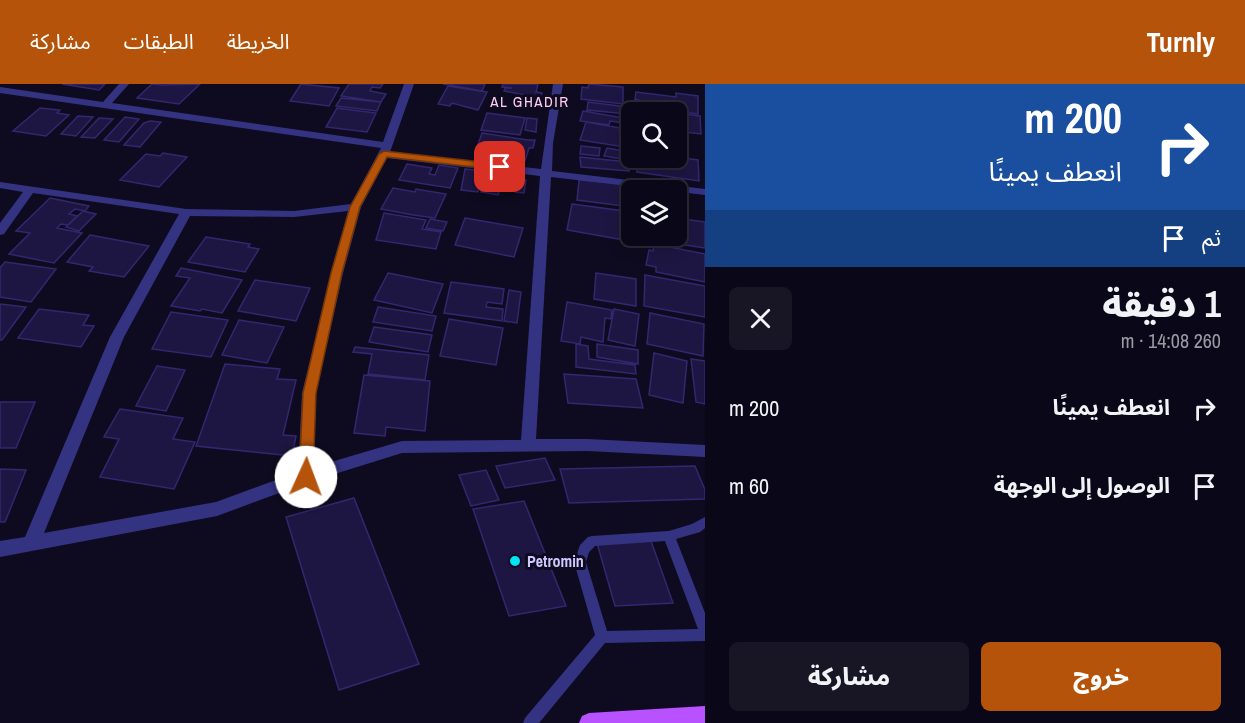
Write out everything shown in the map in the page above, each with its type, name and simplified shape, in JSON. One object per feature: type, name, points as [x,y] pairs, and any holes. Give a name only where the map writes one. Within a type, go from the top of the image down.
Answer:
[{"type":"main road","points":[[589,723],[705,716]]},
{"type":"street","points":[[107,103],[124,84]]},
{"type":"street","points":[[306,477],[309,393],[337,273],[355,207],[384,150],[409,84]]},
{"type":"street","points":[[528,446],[548,143],[558,84]]},
{"type":"street","points":[[0,90],[107,103],[384,150],[705,192]]},
{"type":"street","points":[[0,185],[186,212],[294,214],[355,207]]},
{"type":"street","points":[[0,231],[30,190]]},
{"type":"street","points":[[31,543],[117,337],[186,212]]},
{"type":"street","points":[[0,549],[217,509],[306,477],[402,447],[588,445],[705,451]]},
{"type":"lane","points":[[602,637],[580,562],[584,549],[592,541],[669,536],[696,528],[705,522]]},
{"type":"lane","points":[[530,723],[602,637],[705,633],[669,536]]},
{"type":"building","points":[[62,84],[105,84],[99,90]]},
{"type":"building","points":[[152,84],[200,84],[179,104],[137,98]]},
{"type":"building","points":[[301,84],[339,88],[329,106],[290,101]]},
{"type":"building","points":[[349,84],[383,84],[380,88],[372,87],[370,91],[386,94],[381,102],[341,96]]},
{"type":"building","points":[[443,84],[485,84],[482,91]]},
{"type":"building","points":[[503,84],[538,84],[536,92],[542,93],[540,98],[504,91],[505,88],[512,88],[502,87]]},
{"type":"building","points":[[589,84],[623,87],[623,102],[621,104],[581,99],[582,87],[588,88]]},
{"type":"building","points":[[448,86],[487,92],[478,110],[452,103],[450,106],[438,104]]},
{"type":"building","points":[[636,92],[676,97],[676,93],[698,96],[698,114],[687,113],[687,102],[645,102],[635,99]]},
{"type":"building","points":[[341,98],[381,102],[377,111],[336,106]]},
{"type":"building","points":[[588,102],[621,106],[621,113],[587,110]]},
{"type":"building","points":[[40,108],[60,110],[57,113],[69,115],[46,136],[13,131]]},
{"type":"building","points":[[337,108],[376,113],[367,132],[326,127]]},
{"type":"building","points":[[583,111],[621,117],[621,123],[610,121],[609,125],[580,121]]},
{"type":"building","points":[[487,113],[525,118],[520,135],[481,130]]},
{"type":"building","points":[[687,114],[700,116],[701,134],[687,132]]},
{"type":"building","points":[[78,116],[93,117],[76,136],[61,134]]},
{"type":"building","points":[[125,117],[139,119],[119,142],[104,140]]},
{"type":"building","points":[[99,118],[113,119],[95,138],[81,137]]},
{"type":"building","points":[[527,118],[537,119],[536,132],[525,130]]},
{"type":"building","points":[[161,122],[140,147],[124,145],[144,123]]},
{"type":"building","points":[[586,122],[621,128],[621,147],[580,140]]},
{"type":"building","points":[[482,133],[535,140],[533,148],[529,148],[525,161],[475,153]]},
{"type":"building","points":[[581,146],[600,148],[599,156],[580,154]]},
{"type":"building","points":[[607,148],[621,150],[621,159],[604,156]]},
{"type":"building","points":[[163,153],[187,157],[159,187],[120,180],[146,154],[160,156]]},
{"type":"building","points":[[580,157],[621,161],[621,168],[629,168],[629,171],[581,167]]},
{"type":"building","points":[[687,158],[698,160],[699,181],[637,172],[637,168],[687,168]]},
{"type":"building","points":[[407,164],[432,168],[429,174],[435,175],[439,165],[458,168],[450,188],[399,180]]},
{"type":"building","points":[[465,169],[482,171],[478,192],[461,190]]},
{"type":"building","points":[[490,172],[506,174],[498,195],[481,192]]},
{"type":"building","points":[[517,179],[526,180],[524,193],[515,192]]},
{"type":"building","points":[[579,180],[621,183],[621,206],[577,200]]},
{"type":"building","points":[[393,188],[446,194],[435,218],[381,209]]},
{"type":"building","points":[[50,198],[89,206],[85,211],[75,209],[69,214],[77,216],[68,225],[61,224],[57,228],[82,233],[54,263],[9,254],[30,233],[16,231]]},
{"type":"building","points":[[572,204],[621,211],[621,239],[567,230]]},
{"type":"building","points":[[83,211],[96,214],[79,231],[66,227]]},
{"type":"building","points":[[384,213],[426,220],[422,229],[441,232],[436,249],[376,240]]},
{"type":"building","points":[[465,218],[523,228],[514,257],[455,245]]},
{"type":"building","points":[[430,219],[447,222],[443,231],[426,228]]},
{"type":"building","points":[[687,220],[705,222],[705,248],[687,245]]},
{"type":"building","points":[[90,235],[149,246],[124,277],[89,271],[93,267],[67,262]]},
{"type":"building","points":[[206,237],[250,244],[248,247],[259,249],[245,272],[188,262]]},
{"type":"building","points":[[654,246],[664,246],[705,254],[705,282],[656,272],[656,267],[646,265],[649,250],[653,251]]},
{"type":"building","points":[[5,262],[56,269],[31,302],[0,297],[0,268]]},
{"type":"building","points":[[181,268],[242,280],[222,313],[171,306],[190,278],[176,276]]},
{"type":"building","points":[[388,273],[443,284],[432,313],[374,300]]},
{"type":"building","points":[[596,273],[636,279],[636,306],[594,299]]},
{"type":"building","points":[[645,275],[705,286],[705,317],[644,306]]},
{"type":"building","points":[[255,280],[310,288],[296,321],[238,311]]},
{"type":"building","points":[[451,282],[504,289],[502,304],[487,302],[486,307],[503,309],[502,321],[444,313]]},
{"type":"building","points":[[509,290],[521,292],[517,323],[504,321]]},
{"type":"building","points":[[567,302],[612,310],[611,319],[605,318],[603,342],[581,337],[580,344],[561,341]]},
{"type":"building","points":[[0,304],[26,307],[2,340],[0,340]]},
{"type":"building","points":[[378,307],[436,316],[432,331],[373,322]]},
{"type":"building","points":[[39,309],[89,315],[83,325],[94,326],[81,347],[18,338]]},
{"type":"building","points":[[614,309],[639,314],[635,346],[608,340]]},
{"type":"building","points":[[171,312],[228,320],[211,357],[152,349]]},
{"type":"building","points":[[650,313],[704,324],[703,356],[647,344]]},
{"type":"building","points":[[449,319],[503,328],[496,365],[440,356]]},
{"type":"building","points":[[239,320],[284,327],[267,363],[222,355]]},
{"type":"building","points":[[374,327],[432,335],[428,352],[369,342]]},
{"type":"building","points":[[576,344],[588,346],[589,359],[635,365],[636,374],[576,367]]},
{"type":"building","points":[[597,344],[638,350],[638,364],[597,357]]},
{"type":"building","points":[[355,347],[429,355],[425,380],[368,374],[372,354],[353,352]]},
{"type":"building","points":[[654,353],[687,361],[683,403],[649,395]]},
{"type":"building","points":[[691,359],[705,361],[705,404],[696,402]]},
{"type":"building","points":[[225,364],[280,369],[277,379],[296,380],[283,435],[296,436],[292,456],[196,446]]},
{"type":"building","points":[[157,366],[185,370],[166,411],[136,406]]},
{"type":"building","points":[[564,374],[636,379],[643,408],[568,403]]},
{"type":"building","points":[[364,375],[430,381],[425,431],[386,427],[385,436],[354,433]]},
{"type":"building","points":[[0,402],[35,402],[16,448],[0,448]]},
{"type":"building","points":[[120,409],[183,418],[173,439],[195,442],[174,489],[100,477],[119,439],[104,437]]},
{"type":"building","points":[[545,458],[555,480],[505,488],[496,466]]},
{"type":"building","points":[[695,466],[705,490],[705,499],[569,503],[560,469]]},
{"type":"building","points":[[0,469],[26,470],[5,522],[0,522]]},
{"type":"building","points":[[486,470],[499,500],[471,506],[459,475]]},
{"type":"building","points":[[354,498],[419,664],[339,690],[286,517]]},
{"type":"building","points":[[524,501],[566,606],[509,616],[473,509]]},
{"type":"building","points":[[651,541],[673,603],[615,606],[597,543]]},
{"type":"place","name":"Petromin","points":[[515,561]]},
{"type":"district","name":"AL GHADIR","points":[[530,102]]},
{"type":"route","points":[[306,477],[309,393],[337,273],[355,207],[384,154],[500,167]]}]
